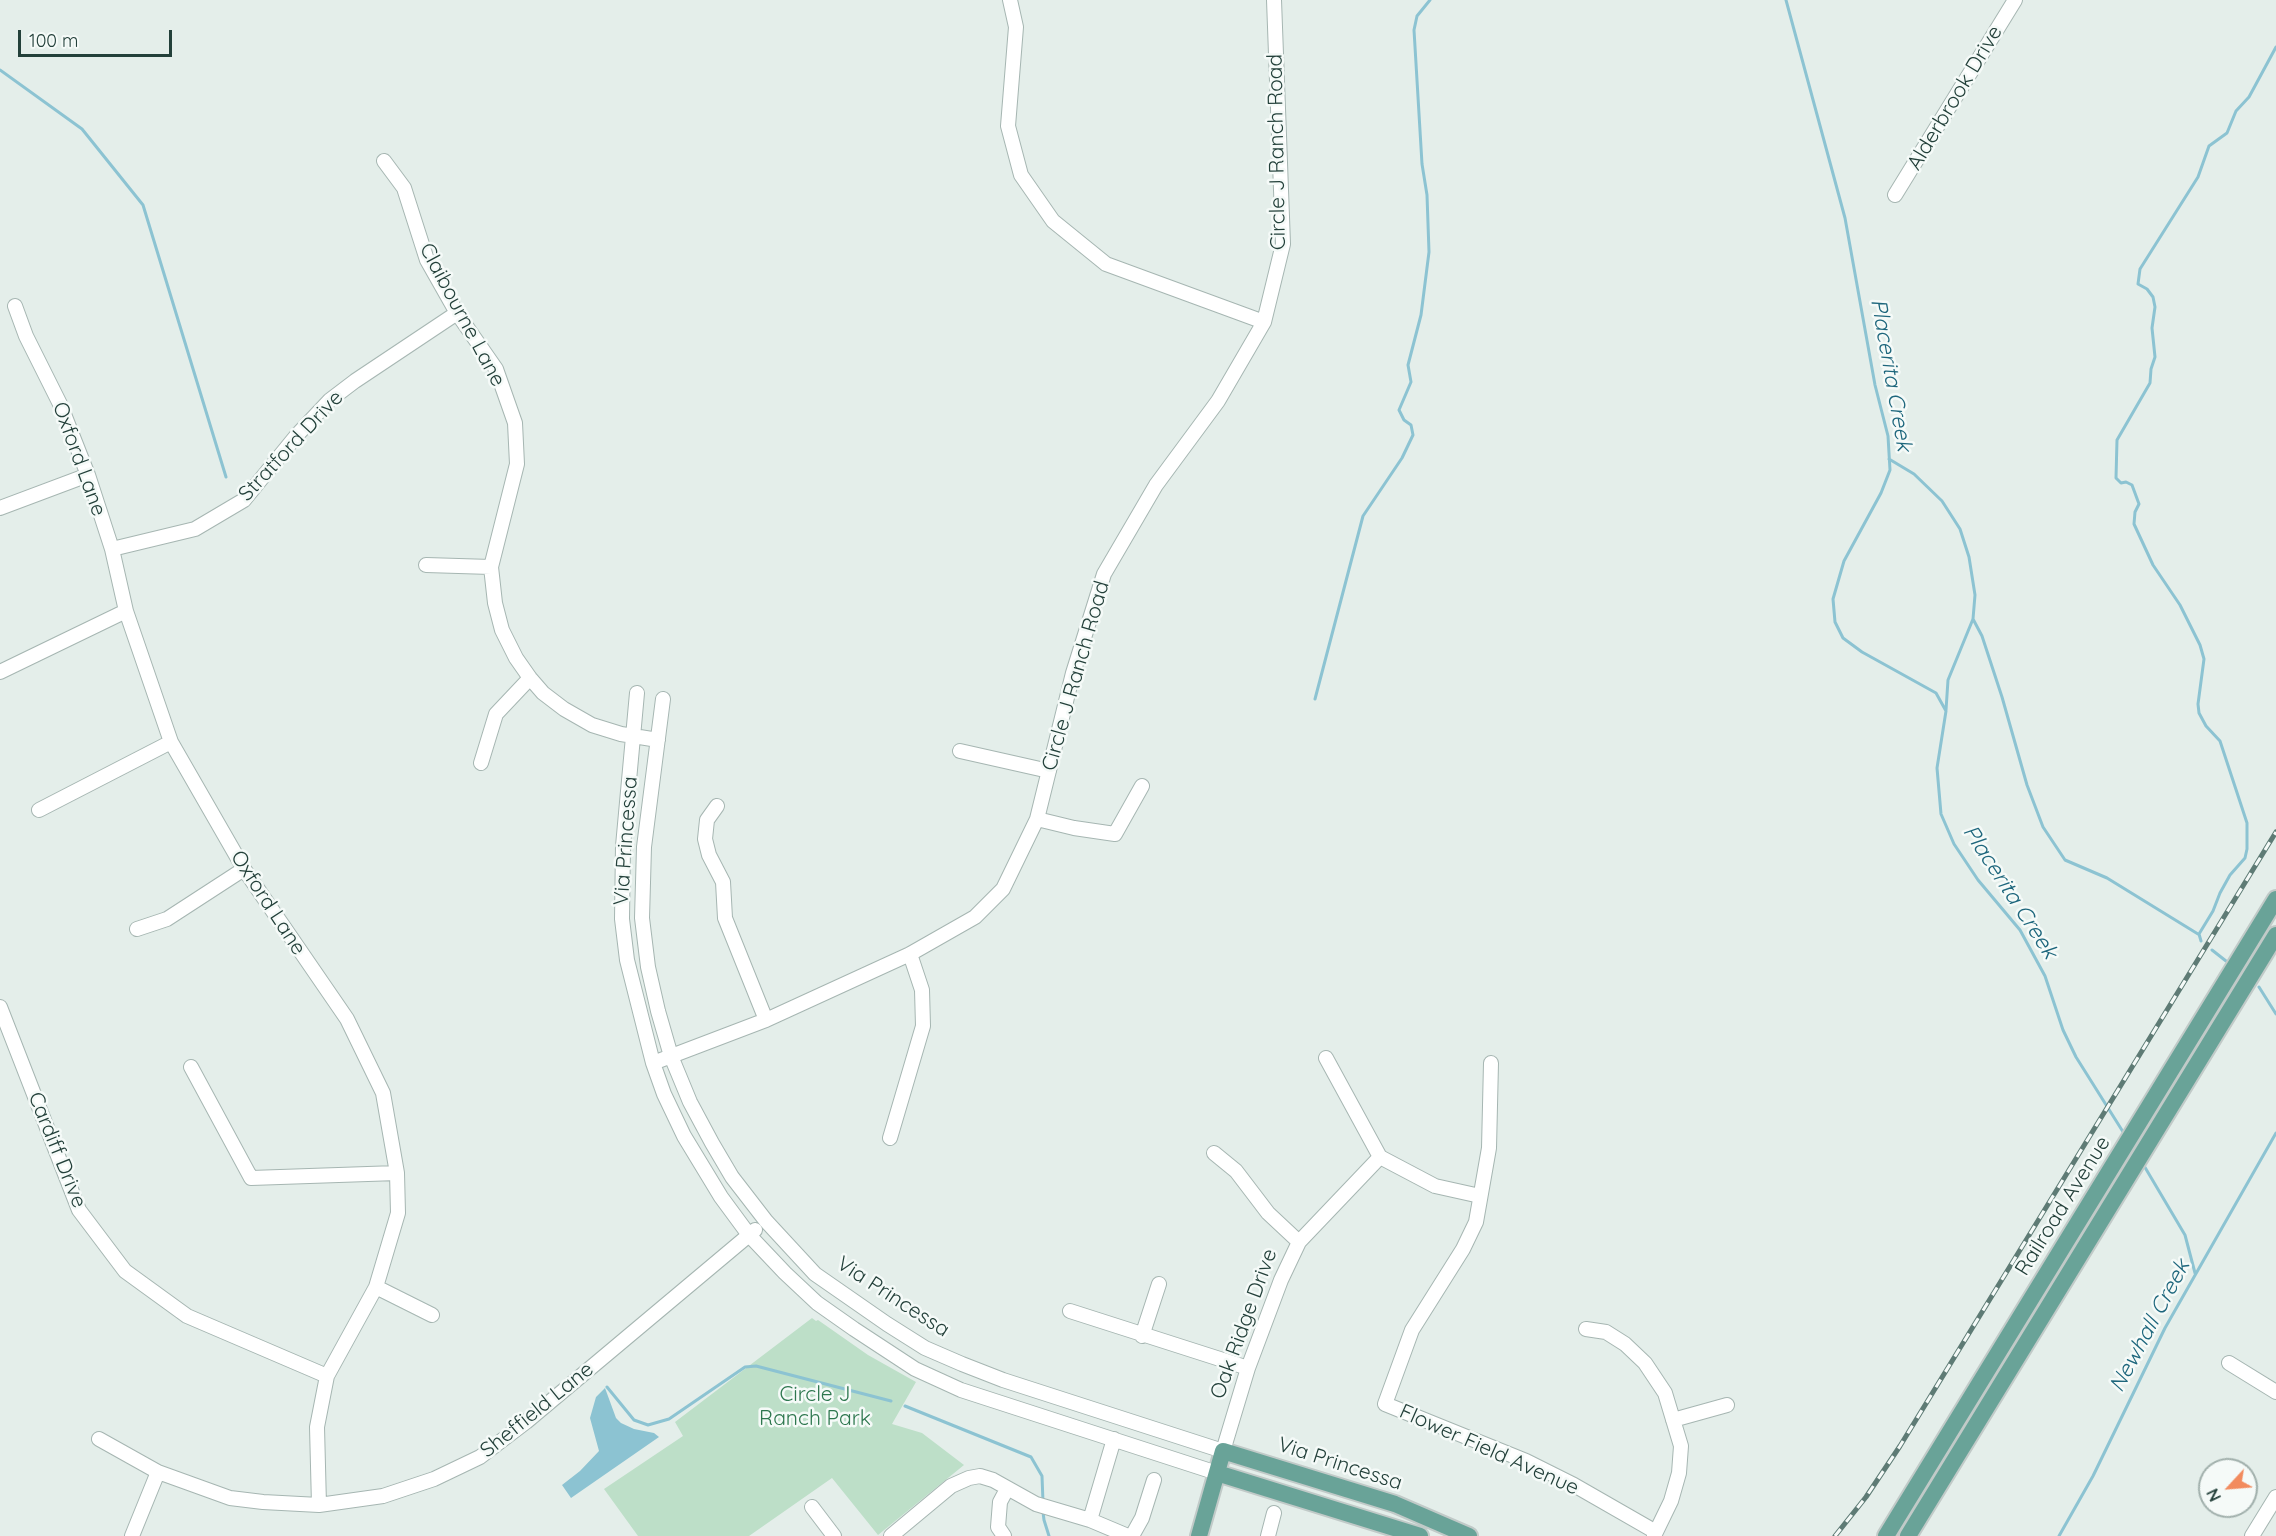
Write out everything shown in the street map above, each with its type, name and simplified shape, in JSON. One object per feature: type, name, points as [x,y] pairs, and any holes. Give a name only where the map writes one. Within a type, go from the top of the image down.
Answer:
[{"type":"main road","name":"Railroad Avenue","points":[[1886,1536],[2276,898]]},
{"type":"main road","name":"Railroad Avenue","points":[[1908,1536],[2276,934]]},
{"type":"main road","name":"Oak Ridge Drive","points":[[1199,1536],[1223,1451]]},
{"type":"main road","name":"Via Princessa","points":[[1223,1451],[1395,1504],[1469,1536]]},
{"type":"main road","name":"Via Princessa","points":[[1217,1473],[1420,1536]]},
{"type":"street","points":[[1010,0],[1016,27],[1008,126],[1021,175],[1053,220],[1106,264],[1264,322]]},
{"type":"street","name":"Circle J Ranch Road","points":[[653,1063],[766,1020],[909,954],[975,917],[1004,890],[1037,819],[1073,673],[1104,574],[1156,485],[1218,401],[1264,322],[1283,244],[1274,0]]},
{"type":"street","name":"Alderbrook Drive","points":[[1895,195],[2015,0]]},
{"type":"street","name":"Claibourne Lane","points":[[384,162],[404,188],[428,260],[457,312],[496,369],[515,423],[517,464],[509,488],[491,567],[495,603],[502,630],[516,658],[530,678],[543,693],[564,709],[592,725],[658,740]]},
{"type":"street","name":"Oxford Lane","points":[[15,306],[26,336],[60,404],[88,475],[112,549],[126,612],[171,742],[244,869],[347,1019],[383,1094],[397,1173],[398,1213],[376,1287],[327,1376],[317,1427],[319,1505]]},
{"type":"street","name":"Stratford Drive","points":[[112,549],[195,529],[244,500],[297,435],[330,400],[457,312]]},
{"type":"street","points":[[0,508],[88,475]]},
{"type":"street","points":[[426,565],[491,567]]},
{"type":"street","points":[[0,672],[126,612]]},
{"type":"street","points":[[481,763],[496,714],[530,678]]},
{"type":"street","name":"Via Princessa","points":[[637,693],[623,846],[622,919],[627,960],[653,1063],[664,1094],[684,1136],[721,1197],[749,1235],[785,1274],[817,1303],[915,1369],[961,1389],[1217,1473]]},
{"type":"street","name":"Via Princessa","points":[[663,699],[644,847],[642,918],[648,967],[671,1056],[690,1102],[732,1177],[766,1221],[815,1274],[852,1302],[925,1348],[1003,1380],[1223,1451]]},
{"type":"street","points":[[39,810],[171,742]]},
{"type":"street","points":[[960,751],[1049,771]]},
{"type":"street","points":[[1037,819],[1074,828],[1115,834],[1142,786]]},
{"type":"street","points":[[717,806],[707,820],[705,839],[709,855],[723,882],[725,918],[766,1020]]},
{"type":"street","points":[[137,929],[167,919],[244,869]]},
{"type":"street","points":[[890,1138],[923,1026],[922,990],[909,954]]},
{"type":"street","name":"Cardiff Drive","points":[[0,1007],[79,1210],[125,1271],[187,1316],[327,1376]]},
{"type":"street","points":[[1326,1058],[1380,1157],[1435,1186],[1480,1196],[1489,1148],[1491,1063]]},
{"type":"street","points":[[191,1067],[251,1178],[397,1173]]},
{"type":"street","points":[[1214,1154],[1236,1171],[1268,1213],[1299,1242]]},
{"type":"street","name":"Oak Ridge Drive","points":[[1223,1451],[1248,1368],[1281,1280],[1299,1242],[1380,1157]]},
{"type":"street","name":"Flower Field Avenue","points":[[1480,1196],[1476,1222],[1463,1250],[1412,1330],[1385,1404],[1526,1461],[1574,1485],[1655,1534]]},
{"type":"street","name":"Sheffield Lane","points":[[99,1439],[158,1472],[230,1498],[319,1505],[383,1496],[434,1479],[480,1457],[526,1422],[766,1221]]},
{"type":"street","points":[[1142,1336],[1159,1284]]},
{"type":"street","points":[[376,1287],[432,1316]]},
{"type":"street","points":[[1070,1311],[1142,1336],[1248,1368]]},
{"type":"street","points":[[1586,1329],[1606,1332],[1625,1344],[1645,1363],[1665,1393],[1681,1446],[1679,1473],[1671,1501],[1655,1534]]},
{"type":"street","points":[[2229,1363],[2276,1392]]},
{"type":"street","points":[[1673,1420],[1727,1405]]},
{"type":"street","points":[[1090,1520],[1114,1439]]},
{"type":"street","points":[[132,1536],[158,1472]]},
{"type":"street","points":[[891,1536],[951,1486],[980,1476],[993,1480],[1036,1503],[1090,1520],[1130,1536],[1142,1518],[1154,1480]]},
{"type":"street","points":[[1004,1536],[998,1527],[1000,1502],[1008,1489]]},
{"type":"street","points":[[2252,1536],[2276,1497]]},
{"type":"street","points":[[812,1507],[834,1536]]},
{"type":"street","points":[[1268,1536],[1274,1514]]},
{"type":"green space","name":"Circle J Ranch Park","points":[[812,1318],[868,1355],[916,1382],[892,1424],[922,1433],[964,1465],[878,1535],[832,1478],[749,1536],[638,1536],[604,1489],[683,1436],[675,1422]]},
{"type":"water","points":[[605,1388],[616,1418],[621,1423],[634,1429],[654,1433],[659,1437],[571,1498],[562,1485],[580,1471],[599,1451],[590,1418],[596,1397]]},
{"type":"waterway","points":[[1315,699],[1363,516],[1402,458],[1413,435],[1411,425],[1404,420],[1399,410],[1411,382],[1408,365],[1421,315],[1429,252],[1427,195],[1422,164],[1414,30],[1417,16],[1430,0]]},
{"type":"waterway","name":"Placerita Creek","points":[[1786,0],[1845,218],[1875,385],[1888,436],[1890,470],[1881,493],[1844,561],[1833,599],[1835,622],[1843,638],[1862,652],[1936,693],[1946,711],[1937,768],[1941,814],[1954,844],[1978,880],[2020,930],[2045,976],[2063,1030],[2076,1057],[2125,1135]]},
{"type":"waterway","points":[[2201,941],[2199,934],[2213,911],[2220,893],[2230,875],[2245,858],[2247,823],[2220,741],[2206,726],[2199,713],[2198,704],[2204,659],[2200,645],[2180,605],[2153,565],[2134,524],[2135,512],[2139,504],[2132,485],[2126,482],[2121,483],[2116,478],[2117,440],[2150,383],[2155,357],[2152,328],[2155,307],[2153,297],[2147,289],[2138,284],[2140,269],[2198,177],[2209,146],[2227,133],[2236,111],[2249,97],[2276,47]]},
{"type":"waterway","points":[[0,70],[82,129],[143,205],[226,477]]},
{"type":"waterway","points":[[1889,459],[1914,474],[1942,501],[1960,529],[1969,557],[1975,595],[1973,619],[1948,680],[1946,710]]},
{"type":"waterway","points":[[1973,619],[1982,636],[2027,785],[2043,827],[2065,860],[2107,878],[2198,934]]},
{"type":"waterway","points":[[2212,950],[2226,961]]},
{"type":"waterway","points":[[2259,987],[2276,1014]]},
{"type":"waterway","name":"Newhall Creek","points":[[2059,1536],[2093,1476],[2165,1328],[2276,1133]]},
{"type":"waterway","name":"Placerita Creek","points":[[2143,1164],[2185,1235],[2195,1273]]},
{"type":"waterway","points":[[607,1387],[634,1420],[648,1425],[669,1419],[745,1367],[756,1366],[891,1401]]},
{"type":"waterway","points":[[905,1406],[1031,1457],[1042,1476],[1043,1502]]},
{"type":"waterway","points":[[1043,1512],[1049,1536]]},
{"type":"railway","points":[[1835,1536],[1866,1497],[1900,1446],[2276,832]]}]
